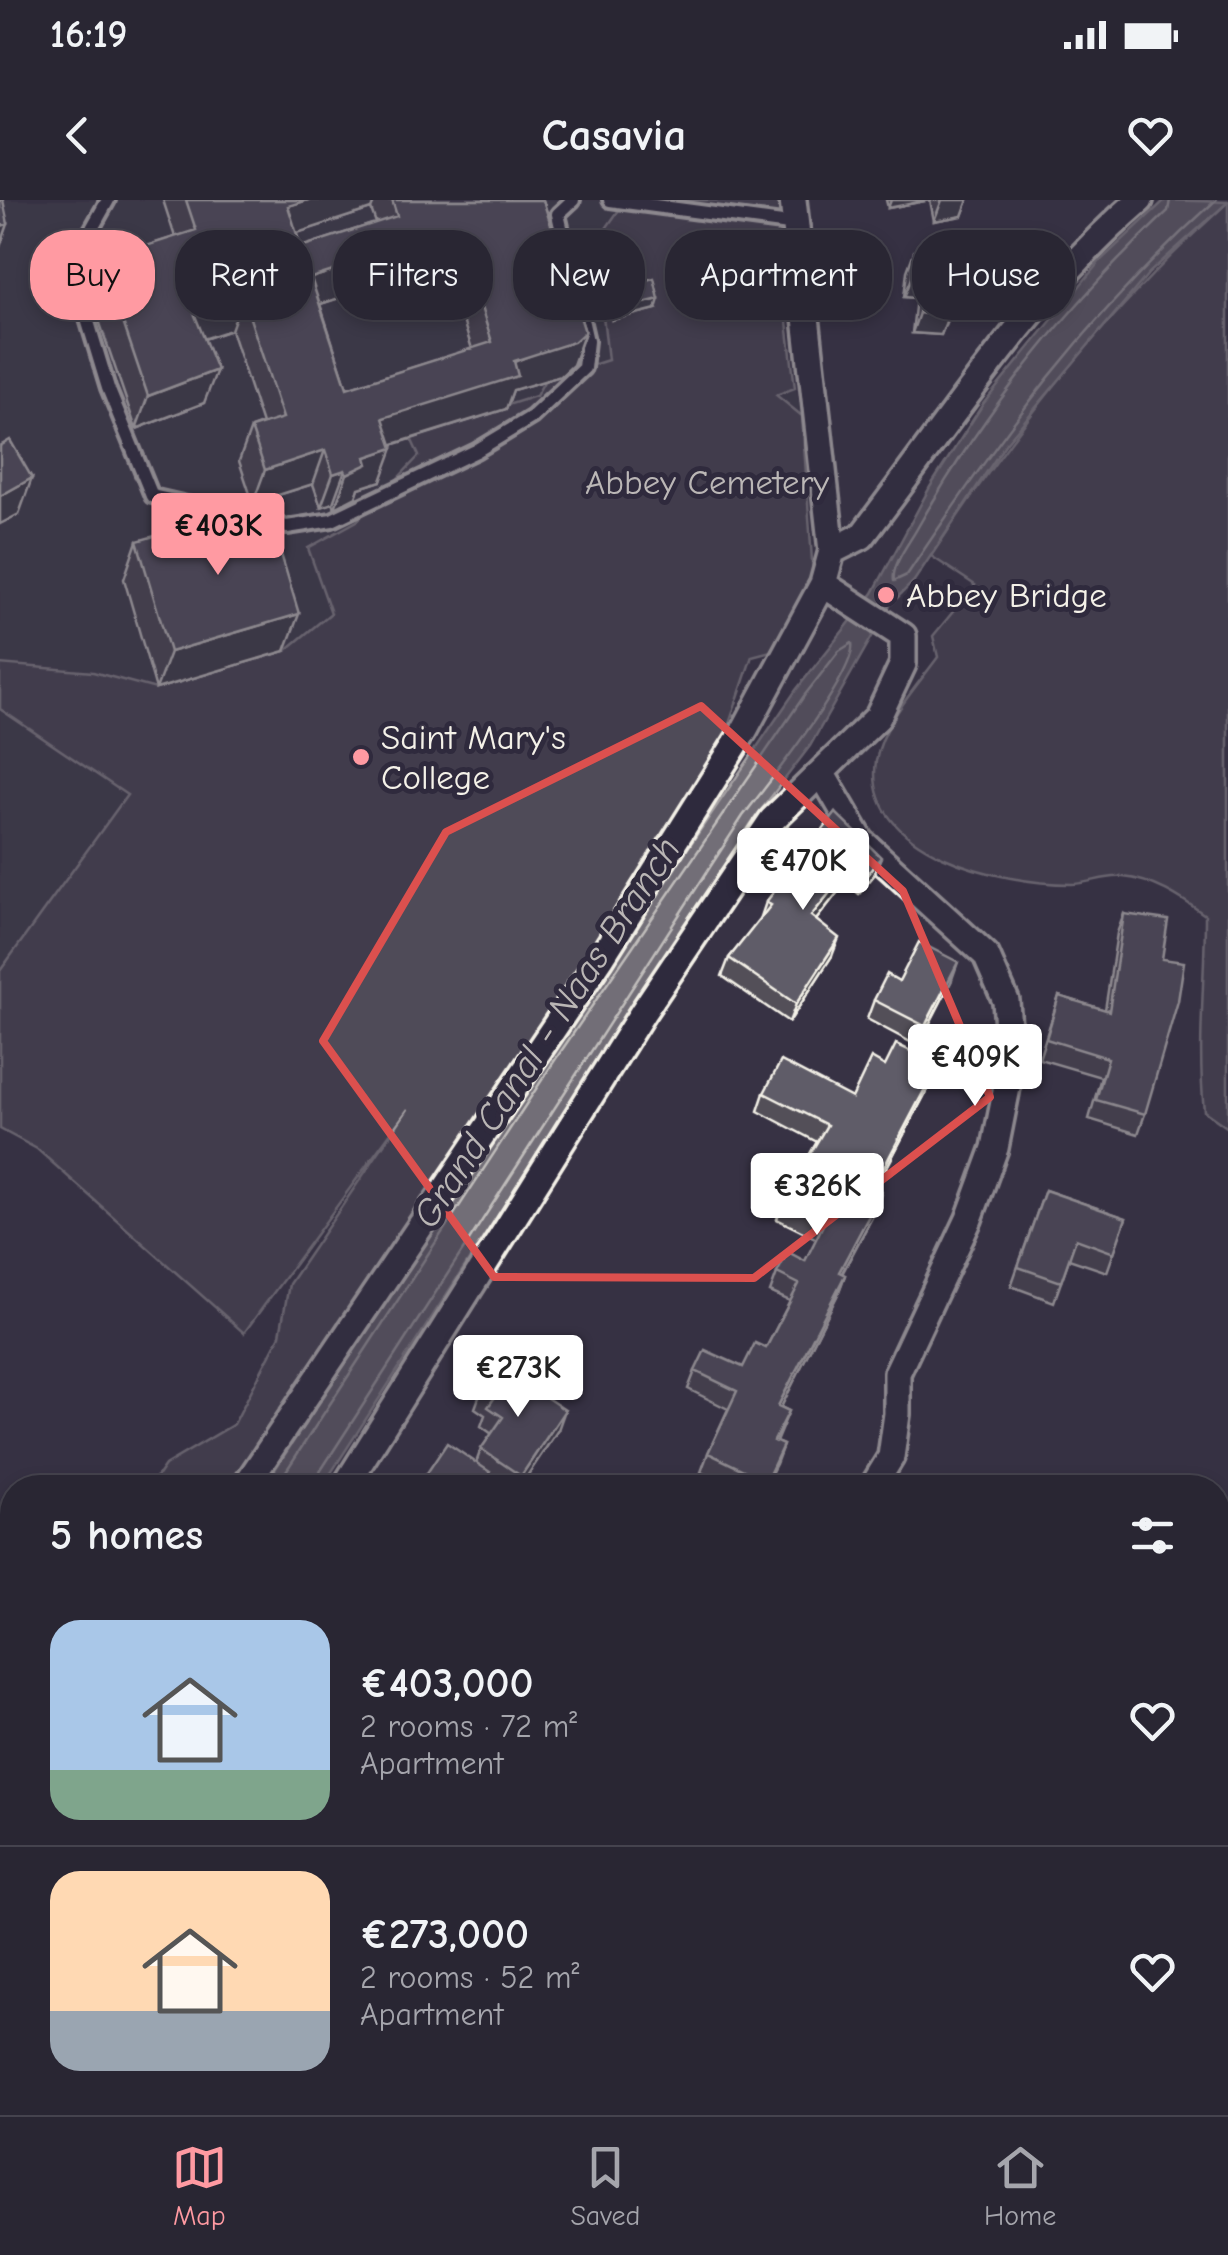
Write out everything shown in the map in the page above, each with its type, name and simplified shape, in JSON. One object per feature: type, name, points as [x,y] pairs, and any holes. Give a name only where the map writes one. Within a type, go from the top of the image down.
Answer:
[{"type":"street","points":[[832,551],[862,536],[1026,314],[1100,234],[1140,200]]},
{"type":"street","points":[[253,1475],[601,958],[745,729],[777,656],[833,590],[795,213]]},
{"type":"street","points":[[352,1475],[643,1012],[772,820],[878,717],[903,664],[902,636],[833,590]]},
{"type":"street","points":[[822,774],[861,841],[986,955],[1006,1002],[1011,1068],[989,1166],[945,1274],[897,1373],[891,1458],[880,1475]]},
{"type":"lane","points":[[108,200],[71,266],[108,388],[152,496],[286,527],[332,520],[476,451],[532,417],[584,368],[587,341],[558,214],[573,200]]},
{"type":"lane","points":[[610,200],[795,213]]},
{"type":"highlighted area","points":[[701,706],[903,891],[990,1097],[754,1278],[494,1277],[323,1041],[446,832]]},
{"type":"shaded area","name":"Saint Mary's College","points":[[0,200],[688,200],[780,220],[781,230],[665,230],[665,320],[787,320],[789,356],[802,416],[776,394],[244,1333],[37,1149],[0,1129]]},
{"type":"green space","name":"Saint Mary's College","points":[[626,200],[779,200],[780,230],[665,230],[665,320],[787,320],[795,388],[776,395],[802,416],[813,575],[771,651],[752,656],[728,727],[750,740],[245,1475],[158,1475],[165,1465],[234,1424],[280,1335],[289,1284],[408,1109],[244,1333],[37,1149],[0,1129],[0,971],[127,795],[0,709],[0,664],[93,672],[156,689],[285,651],[331,613],[308,548],[357,521],[419,456],[410,436],[536,396],[545,380],[608,360],[604,320],[645,320],[645,230],[605,230]]},
{"type":"green space","points":[[1228,202],[1228,1128],[1204,1111],[1201,1037],[1205,915],[1166,890],[1134,879],[1117,877],[1077,884],[1042,882],[1009,878],[942,857],[913,840],[891,819],[878,793],[876,761],[893,719],[938,657],[933,636],[975,585],[931,556],[998,459],[1068,369],[1143,284]]},
{"type":"water","points":[[1165,200],[1228,202],[1149,273],[1006,443],[914,581],[890,605],[810,746],[752,822],[330,1475],[272,1475],[547,1054],[796,690],[873,593],[930,487],[983,404],[1052,320],[1075,320],[1075,292],[1100,261]]},
{"type":"building","points":[[0,200],[8,224],[0,226]]},
{"type":"building","points":[[186,200],[308,200],[288,206],[296,230],[196,230]]},
{"type":"building","points":[[392,200],[543,200],[553,230],[513,230],[513,320],[581,320],[585,332],[574,342],[514,361],[518,376],[383,418],[393,448],[366,457],[368,464],[347,474],[345,470],[333,474],[325,450],[265,470],[251,428],[283,418],[251,320],[313,320],[313,284],[347,388],[492,342],[485,320],[493,320],[493,230],[354,230],[397,216]]},
{"type":"building","points":[[175,237],[175,320],[197,320],[217,370],[148,396],[122,320],[155,320],[155,243]]},
{"type":"building","points":[[333,237],[333,271],[313,277],[313,243]]},
{"type":"building","points":[[654,278],[659,299],[645,303],[645,280]]},
{"type":"building","points":[[10,440],[32,478],[0,496],[0,446]]},
{"type":"building","points":[[266,504],[299,614],[170,652],[137,541]]},
{"type":"building","points":[[836,813],[881,857],[866,876],[852,865],[811,916],[839,938],[796,1004],[729,958],[771,905],[766,902]]},
{"type":"building","points":[[1124,914],[1168,920],[1162,959],[1184,962],[1178,1001],[1145,1114],[1096,1100],[1108,1058],[1046,1039],[1059,996],[1109,1011]]},
{"type":"building","points":[[919,942],[958,962],[925,1026],[874,1000],[887,974],[899,981]]},
{"type":"building","points":[[896,1044],[938,1064],[874,1186],[882,1191],[839,1272],[845,1275],[778,1406],[789,1411],[774,1441],[783,1445],[769,1475],[754,1475],[708,1453],[737,1391],[695,1371],[705,1350],[743,1367],[755,1343],[766,1348],[799,1284],[777,1273],[788,1252],[805,1261],[825,1221],[783,1200],[827,1125],[764,1093],[781,1061],[852,1098],[871,1058],[885,1066]]},
{"type":"building","points":[[1045,1190],[1126,1218],[1114,1253],[1076,1239],[1061,1282],[1018,1267]]},
{"type":"building","points":[[498,1365],[565,1410],[522,1475],[481,1449],[503,1417],[488,1407],[495,1397],[482,1389]]},
{"type":"building","points":[[447,1443],[490,1472],[488,1475],[426,1475]]},
{"type":"place","name":"Abbey Bridge","points":[[886,595]]},
{"type":"place","name":"Saint Mary's College","points":[[361,757]]},
{"type":"park label","name":"Abbey Cemetery","points":[[707,482]]},
{"type":"water label","name":"Grand Canal - Naas Branch","points":[[546,1032]]}]
